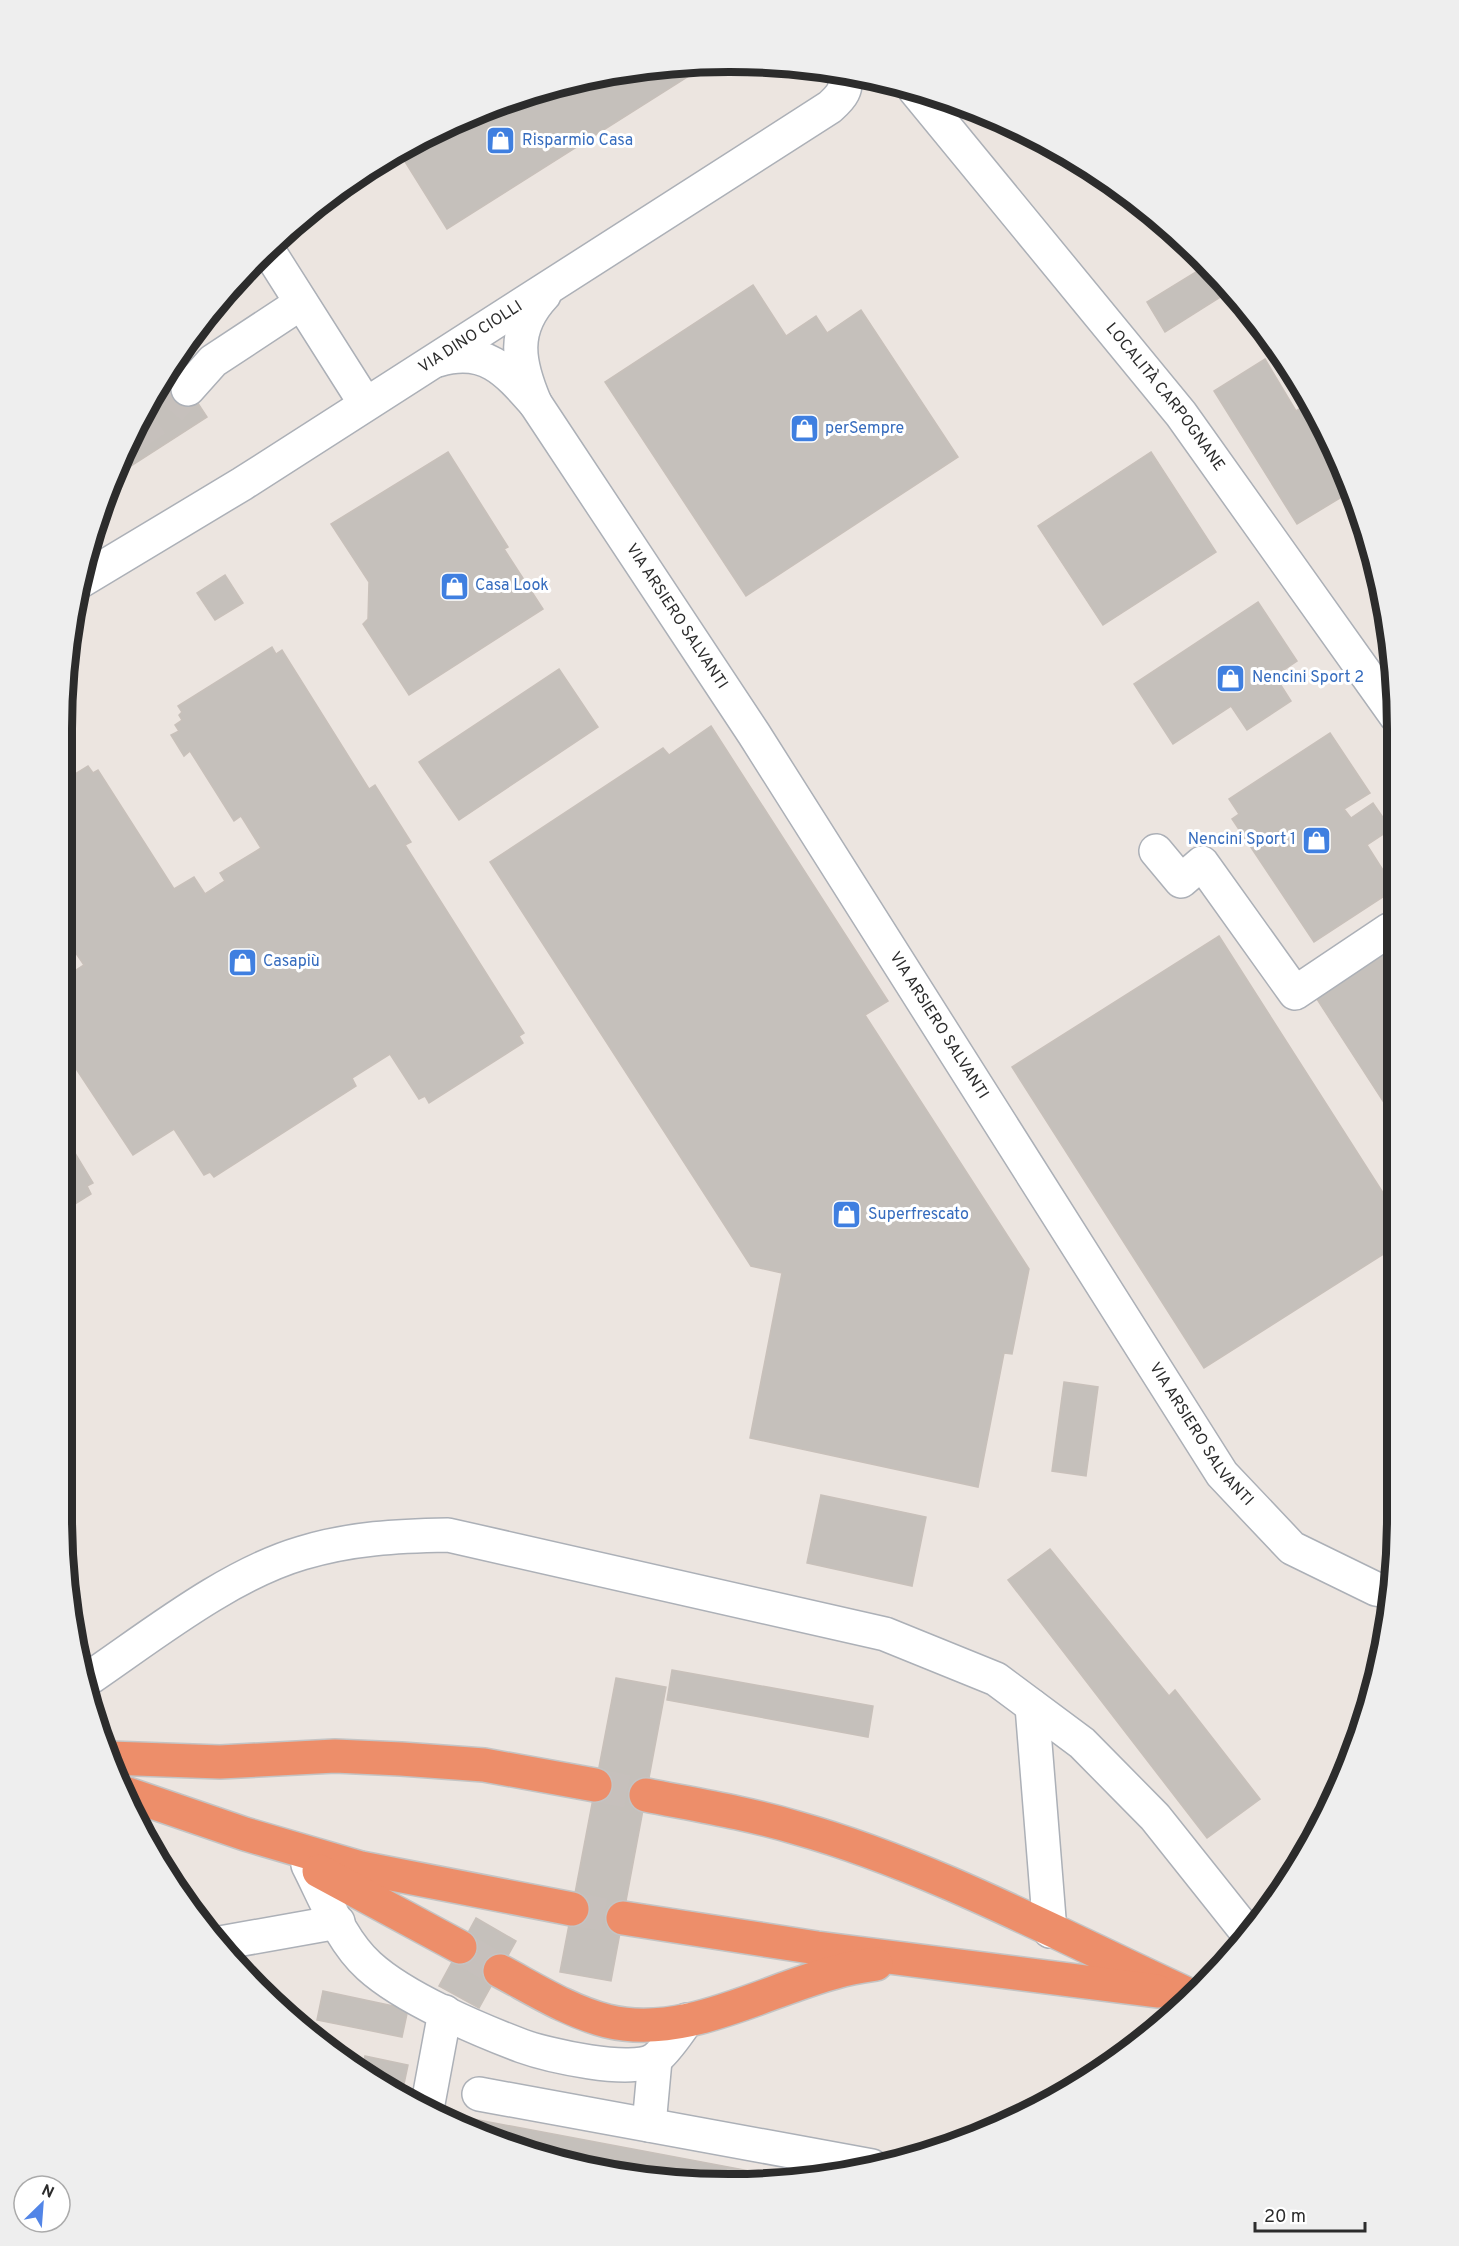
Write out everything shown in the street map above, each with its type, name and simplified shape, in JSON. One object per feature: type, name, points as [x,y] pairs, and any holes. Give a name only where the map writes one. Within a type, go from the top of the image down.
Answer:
[{"type":"highway","points":[[118,1758],[220,1762],[334,1756],[401,1759],[484,1765],[595,1785]]},
{"type":"highway","points":[[646,1795],[740,1812],[799,1828],[877,1854],[1182,1992]]},
{"type":"highway","points":[[135,1796],[245,1834],[396,1876],[572,1909]]},
{"type":"highway","points":[[245,1834],[308,1865],[460,1947]]},
{"type":"highway","points":[[623,1918],[902,1959],[1181,1994]]},
{"type":"highway","points":[[500,1971],[572,2009],[609,2021],[646,2024],[687,2020],[836,1971],[902,1959]]},
{"type":"street","name":"VIA DINO CIOLLI","points":[[91,575],[242,484],[830,107],[841,98],[846,83]]},
{"type":"street","name":"LOCALITÀ CARPOGNANE","points":[[925,102],[1181,414],[1386,702]]},
{"type":"street","points":[[273,258],[365,403]]},
{"type":"street","name":"VIA ARSIERO SALVANTI","points":[[535,404],[521,358],[521,338],[532,308],[550,288]]},
{"type":"street","points":[[183,377],[213,361],[301,303]]},
{"type":"street","name":"VIA ARSIERO SALVANTI","points":[[430,363],[468,355],[485,359],[505,372],[535,404],[786,784],[928,1006],[1071,1240],[1222,1474],[1292,1548],[1382,1590]]},
{"type":"street","points":[[1156,851],[1181,880],[1202,863],[1295,993],[1387,931]]},
{"type":"street","points":[[92,1676],[229,1585],[301,1553],[377,1536],[448,1535],[885,1634],[996,1680],[1082,1743],[1155,1817],[1243,1927]]},
{"type":"street","points":[[1032,1706],[1050,1931]]},
{"type":"street","points":[[308,1865],[338,1922],[368,1965],[402,1989],[445,2012],[524,2047],[627,2067],[655,2060]]},
{"type":"street","points":[[228,1942],[338,1922]]},
{"type":"street","points":[[429,2101],[445,2012]]},
{"type":"street","points":[[649,2125],[655,2060],[687,2020]]},
{"type":"street","points":[[479,2094],[851,2162]]},
{"type":"building","name":"Risparmio Casa","points":[[694,73],[447,229],[403,159],[478,122],[559,94],[644,78]]},
{"type":"building","points":[[1199,270],[1222,296],[1165,332],[1147,302]]},
{"type":"building","points":[[753,285],[786,336],[816,316],[827,333],[861,310],[958,457],[746,596],[605,382]]},
{"type":"building","points":[[1265,359],[1296,411],[1302,407],[1344,496],[1297,524],[1214,391]]},
{"type":"building","points":[[178,373],[207,417],[126,469],[160,401]]},
{"type":"building","points":[[448,452],[508,547],[504,549],[543,609],[409,695],[363,624],[368,619],[369,582],[331,524]]},
{"type":"building","points":[[1151,452],[1216,552],[1103,625],[1038,526]]},
{"type":"building","points":[[225,575],[243,603],[215,620],[197,593]]},
{"type":"building","points":[[1258,602],[1297,661],[1275,676],[1291,701],[1247,730],[1231,706],[1173,744],[1134,684]]},
{"type":"building","points":[[272,647],[276,654],[282,650],[369,789],[375,785],[411,842],[405,845],[524,1033],[519,1036],[523,1043],[429,1103],[425,1096],[419,1099],[390,1054],[352,1078],[356,1086],[214,1177],[210,1172],[204,1175],[174,1129],[133,1155],[72,1063],[72,973],[84,965],[72,947],[72,776],[88,766],[93,773],[98,770],[174,889],[194,877],[205,894],[225,881],[220,873],[261,848],[241,816],[234,821],[190,751],[184,756],[171,735],[179,731],[175,725],[182,720],[179,715],[182,712],[178,706]]},
{"type":"building","points":[[559,669],[598,727],[459,820],[419,762]]},
{"type":"building","points":[[711,726],[888,1001],[865,1015],[1029,1269],[1012,1354],[1004,1353],[978,1487],[750,1438],[782,1273],[751,1266],[490,862],[663,748],[669,755]]},
{"type":"building","points":[[1330,733],[1370,793],[1344,809],[1351,818],[1373,803],[1387,823],[1387,832],[1367,845],[1387,876],[1387,894],[1314,942],[1232,819],[1239,814],[1229,799]]},
{"type":"building","points":[[1219,936],[1387,1199],[1387,1252],[1204,1368],[1012,1067]]},
{"type":"building","points":[[1387,949],[1387,1107],[1315,996]]},
{"type":"building","points":[[72,1148],[93,1183],[87,1186],[91,1194],[72,1206]]},
{"type":"building","points":[[1064,1382],[1098,1387],[1086,1476],[1052,1471]]},
{"type":"building","points":[[821,1495],[926,1517],[912,1586],[807,1563]]},
{"type":"building","points":[[1050,1549],[1169,1696],[1175,1690],[1260,1799],[1207,1838],[1008,1580]]},
{"type":"building","points":[[672,1670],[873,1706],[868,1737],[667,1700]]},
{"type":"building","points":[[616,1678],[666,1687],[611,1981],[560,1972]]},
{"type":"building","points":[[476,1918],[516,1941],[479,2008],[439,1986]]},
{"type":"building","points":[[323,1991],[408,2009],[402,2037],[317,2020]]},
{"type":"building","points":[[365,2056],[408,2065],[403,2087],[401,2086],[364,2063]]},
{"type":"building","points":[[463,2117],[750,2171],[750,2174],[686,2173],[601,2161],[559,2152],[518,2139]]},
{"type":"tunnel","points":[[147,426],[169,411],[188,389]]},
{"type":"tunnel","points":[[595,1785],[646,1795]]},
{"type":"tunnel","points":[[572,1909],[623,1918]]},
{"type":"tunnel","points":[[460,1947],[500,1971]]},
{"type":"place","name":"Risparmio Casa","points":[[501,141]]},
{"type":"place","name":"perSempre","points":[[804,429]]},
{"type":"place","name":"Casa Look","points":[[454,586]]},
{"type":"place","name":"Nencini Sport 2","points":[[1231,678]]},
{"type":"place","name":"Nencini Sport 1","points":[[1317,840]]},
{"type":"place","name":"Casapiù","points":[[242,962]]},
{"type":"place","name":"Superfrescato","points":[[847,1215]]}]
